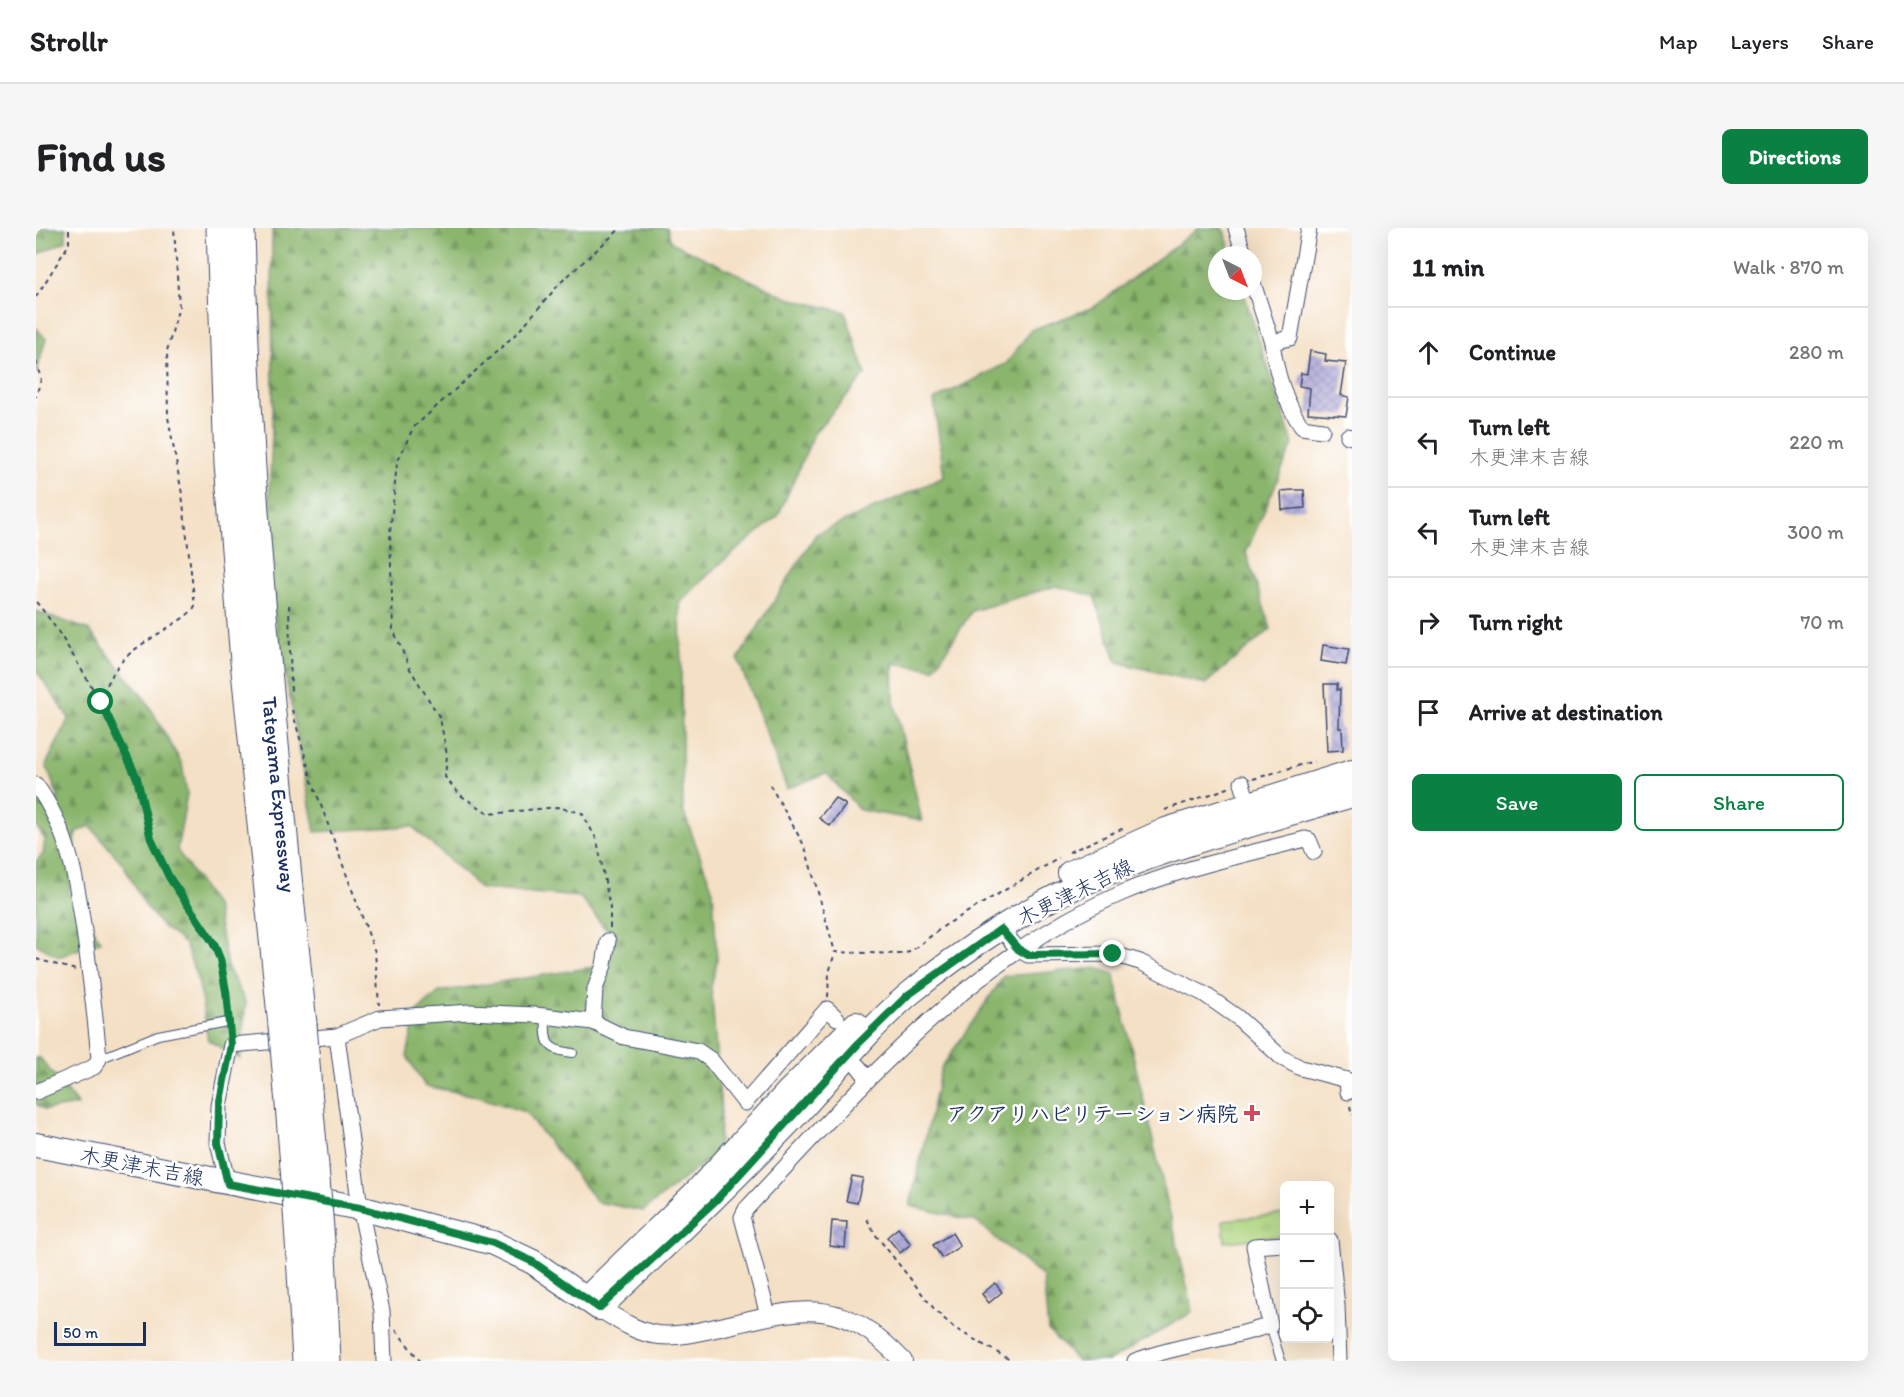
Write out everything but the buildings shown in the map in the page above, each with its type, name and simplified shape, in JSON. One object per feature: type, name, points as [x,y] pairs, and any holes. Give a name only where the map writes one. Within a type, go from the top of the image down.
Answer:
[{"type":"highway","name":"Tateyama Expressway","points":[[220,228],[228,463],[244,661],[292,1025]]},
{"type":"highway","name":"Tateyama Expressway","points":[[241,228],[244,361],[292,1025],[311,1255],[327,1361]]},
{"type":"highway","name":"Tateyama Expressway","points":[[306,1361],[311,1255]]},
{"type":"main road","name":"木更津末吉線","points":[[593,1303],[756,1126],[899,983],[966,934],[1002,910],[1101,858],[1245,793],[1352,772]]},
{"type":"main road","name":"木更津末吉線","points":[[593,1303],[716,1200],[858,1044],[908,995],[1001,929],[1101,876],[1172,849],[1352,795]]},
{"type":"main road","name":"木更津末吉線","points":[[36,1145],[360,1208],[493,1243],[533,1262],[593,1303]]},
{"type":"street","points":[[1236,228],[1242,246]]},
{"type":"street","points":[[1272,342],[1290,338],[1309,228]]},
{"type":"street","points":[[1258,300],[1272,342],[1275,365],[1287,406],[1302,427],[1322,430]]},
{"type":"street","points":[[36,785],[51,805],[68,845],[76,878],[91,980],[99,1059],[94,1067],[36,1092]]},
{"type":"street","points":[[768,1314],[742,1217],[746,1209],[868,1079],[933,1016],[987,971],[1050,928],[1122,893],[1168,876],[1305,839],[1309,840],[1314,852]]},
{"type":"street","points":[[1001,929],[1018,949],[1028,955],[1113,954],[1140,962],[1204,994],[1237,1017],[1282,1058],[1301,1068],[1347,1080],[1348,1092]]},
{"type":"street","points":[[593,1022],[595,989],[604,965],[608,941]]},
{"type":"street","points":[[228,1184],[218,1143],[219,1106],[231,1045],[337,1036],[380,1018],[470,1012],[546,1016],[593,1022],[624,1037],[698,1051],[711,1060],[745,1103],[756,1126]]},
{"type":"street","points":[[745,1103],[832,1013]]},
{"type":"street","points":[[337,1036],[360,1208],[382,1311],[384,1361]]},
{"type":"street","points":[[858,1066],[868,1079]]},
{"type":"street","points":[[1135,1361],[1166,1349],[1242,1334],[1270,1325],[1254,1246],[1280,1244]]},
{"type":"street","points":[[1334,1262],[1344,1306],[1339,1361]]},
{"type":"street","points":[[593,1303],[631,1327],[651,1334],[672,1336],[768,1314],[802,1310],[821,1311],[844,1318],[883,1340],[903,1361]]},
{"type":"lane","points":[[546,1016],[547,1040],[550,1047],[555,1051],[573,1053]]},
{"type":"lane","points":[[99,1059],[159,1035],[227,1022]]},
{"type":"lane","points":[[1270,1325],[1281,1361]]},
{"type":"path","points":[[36,297],[69,244],[69,228]]},
{"type":"path","points":[[101,702],[109,677],[126,656],[186,616],[195,606],[182,494],[168,417],[167,351],[179,306],[174,228]]},
{"type":"path","points":[[608,941],[610,908],[597,840],[582,813],[557,807],[490,814],[460,795],[445,777],[447,755],[440,718],[410,669],[393,628],[390,532],[397,463],[413,428],[518,332],[561,282],[621,228]]},
{"type":"path","points":[[36,361],[41,379],[36,397]]},
{"type":"path","points":[[36,602],[60,634],[101,702],[137,778],[151,839],[169,877],[214,944],[220,959],[226,991],[227,1022]]},
{"type":"path","points":[[289,605],[291,696]]},
{"type":"path","points":[[291,707],[312,781],[375,952],[380,1018]]},
{"type":"path","points":[[1155,814],[1245,793],[1314,761]]},
{"type":"path","points":[[770,785],[805,847],[835,952],[829,973],[832,1013]]},
{"type":"path","points":[[1069,852],[1133,824]]},
{"type":"path","points":[[835,952],[900,954],[910,952],[944,926],[1059,858]]},
{"type":"path","points":[[36,959],[65,965],[91,980]]},
{"type":"path","points":[[867,1219],[874,1234],[935,1310],[954,1328],[1012,1361]]},
{"type":"path","points":[[382,1311],[420,1361]]},
{"type":"green space","points":[[36,228],[66,228],[66,241],[36,255]]},
{"type":"green space","points":[[272,228],[667,228],[671,242],[788,298],[845,312],[866,374],[815,432],[778,516],[715,568],[680,603],[683,810],[713,891],[717,961],[711,987],[721,1111],[718,1152],[643,1211],[597,1202],[525,1112],[472,1095],[425,1086],[407,1056],[416,1013],[439,992],[600,966],[614,940],[580,897],[481,889],[412,826],[315,832],[266,571],[273,409]]},
{"type":"green space","points":[[1199,228],[1223,228],[1229,246],[1208,246],[1208,300],[1246,300],[1293,444],[1246,553],[1271,629],[1205,684],[1117,662],[1094,596],[1056,586],[972,611],[934,669],[893,663],[894,701],[922,821],[860,810],[826,773],[787,789],[738,659],[816,534],[944,477],[934,400],[1007,363],[1031,330],[1094,307]]},
{"type":"green space","points":[[36,328],[46,339],[36,374]]},
{"type":"green space","points":[[36,611],[89,630],[147,702],[182,764],[187,794],[177,850],[216,907],[227,966],[246,1003],[240,1059],[208,1040],[199,984],[185,944],[161,925],[145,905],[123,864],[90,826],[77,832],[69,892],[101,941],[59,957],[36,944],[36,861],[43,854],[45,839],[36,826],[36,798],[59,799],[46,765],[69,718],[36,670]]},
{"type":"green space","points":[[1098,968],[1114,974],[1193,1312],[1109,1361],[1077,1361],[1048,1330],[1043,1277],[975,1221],[910,1206],[941,1068],[1004,976]]},
{"type":"green space","points":[[36,1058],[40,1058],[78,1105],[46,1110],[36,1104]]},
{"type":"green space","points":[[1280,1214],[1280,1236],[1225,1242],[1223,1220]]},
{"type":"place","name":"アクアリハビリテーション病院","points":[[1252,1113]]},
{"type":"route","points":[[101,702],[130,759],[137,778],[151,839],[169,877],[214,944],[224,974],[231,1045],[219,1106],[218,1143],[228,1184],[360,1208],[493,1243],[533,1262],[599,1308],[716,1200],[858,1044],[908,995],[1001,929],[1018,949],[1028,955],[1113,954]]}]
